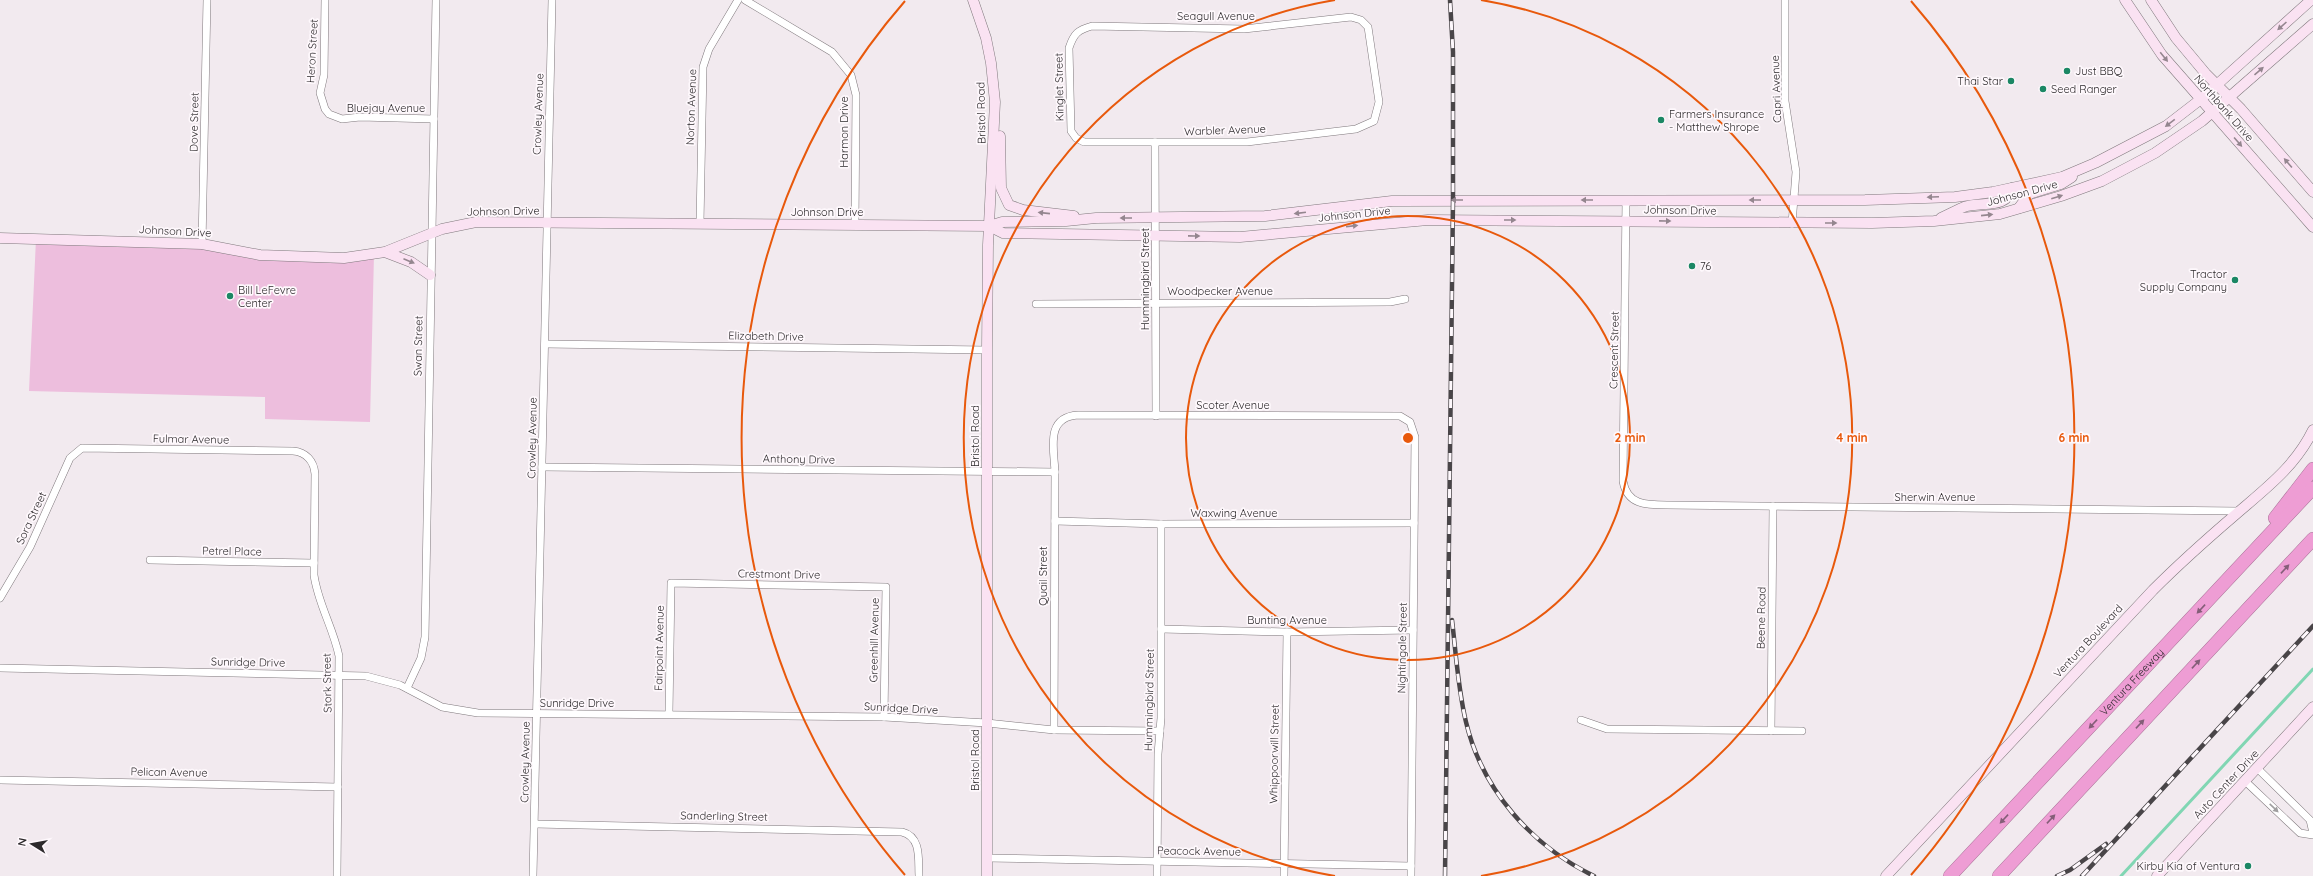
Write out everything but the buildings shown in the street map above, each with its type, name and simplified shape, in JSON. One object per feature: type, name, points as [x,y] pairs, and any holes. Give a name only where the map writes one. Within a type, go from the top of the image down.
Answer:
[{"type":"highway","points":[[2218,591],[2313,469]]},
{"type":"highway","name":"Ventura Freeway","points":[[1950,876],[2313,488]]},
{"type":"highway","points":[[2002,872],[2313,539]]},
{"type":"main road","name":"Bristol Road","points":[[973,0],[986,38],[991,63],[995,102],[989,226],[987,350],[987,876]]},
{"type":"main road","name":"Northbank Drive","points":[[2125,0],[2162,55],[2313,227]]},
{"type":"main road","name":"Northbank Drive","points":[[2151,0],[2176,38],[2216,85],[2230,97],[2313,192]]},
{"type":"main road","name":"Johnson Drive","points":[[0,238],[202,244],[260,255],[344,258],[385,252],[430,233],[451,226],[468,223],[546,222],[989,226],[1002,222],[1066,221],[1096,218],[1238,217],[1285,214],[1392,201],[1794,200],[1955,197],[2012,188],[2062,176],[2095,163],[2166,126],[2201,99],[2311,0]]},
{"type":"main road","name":"Johnson Drive","points":[[989,226],[1003,233],[1258,236],[1428,220],[1792,224],[1934,221],[2000,214],[2061,196],[2121,172],[2172,142],[2230,97],[2313,24]]},
{"type":"main road","points":[[995,102],[1000,136],[1001,188],[1009,205],[1023,210],[1096,218]]},
{"type":"main road","points":[[2019,208],[2029,194],[2061,184],[2095,163]]},
{"type":"main road","points":[[1934,221],[1965,207],[2004,201],[2010,196],[2012,188]]},
{"type":"main road","points":[[385,252],[411,262],[430,275]]},
{"type":"main road","name":"Ventura Boulevard","points":[[1886,876],[2132,612],[2193,551],[2289,468],[2303,449],[2313,430]]},
{"type":"main road","name":"Auto Center Drive","points":[[2157,876],[2313,707]]},
{"type":"street","name":"Dove Street","points":[[202,244],[207,0]]},
{"type":"street","name":"Heron Street","points":[[322,103],[320,93],[324,75],[325,0]]},
{"type":"street","name":"Swan Street","points":[[408,688],[421,658],[425,638],[430,233],[436,0]]},
{"type":"street","name":"Crowley Avenue","points":[[533,876],[552,0]]},
{"type":"street","name":"Norton Avenue","points":[[700,223],[702,67],[709,49],[738,0]]},
{"type":"street","name":"Harmon Drive","points":[[745,0],[832,52],[851,75],[856,95],[855,224]]},
{"type":"street","name":"Capri Avenue","points":[[1785,0],[1785,101],[1795,160],[1792,224]]},
{"type":"street","name":"Seagull Avenue","points":[[1073,35],[1078,30],[1092,26],[1244,29],[1351,17],[1361,20],[1368,27],[1379,102],[1374,121]]},
{"type":"street","name":"Kinglet Street","points":[[1073,35],[1069,48],[1071,131],[1076,138]]},
{"type":"street","name":"Bluejay Avenue","points":[[322,103],[329,114],[342,119],[360,117],[434,118]]},
{"type":"street","name":"Warbler Avenue","points":[[1076,138],[1084,142],[1247,142],[1356,129],[1374,121]]},
{"type":"street","name":"Hummingbird Street","points":[[1155,142],[1156,416]]},
{"type":"street","name":"Crescent Street","points":[[1626,200],[1623,481],[1624,487],[1631,499]]},
{"type":"street","name":"Woodpecker Avenue","points":[[1036,304],[1156,302],[1390,302],[1405,299]]},
{"type":"street","name":"Elizabeth Drive","points":[[544,344],[987,350]]},
{"type":"street","name":"Scoter Avenue","points":[[1057,424],[1071,415],[1156,416],[1395,414],[1410,422]]},
{"type":"street","name":"Nightingale Street","points":[[1410,422],[1415,437],[1411,876]]},
{"type":"street","name":"Quail Street","points":[[1054,730],[1055,472],[1053,436],[1057,424]]},
{"type":"street","name":"Fulmar Avenue","points":[[82,448],[299,452]]},
{"type":"street","name":"Sora Street","points":[[0,598],[34,540],[70,458],[82,448]]},
{"type":"street","name":"Stork Street","points":[[299,452],[311,460],[314,466],[314,563],[318,598],[336,645],[339,675],[337,876]]},
{"type":"street","name":"Anthony Drive","points":[[542,467],[1055,472]]},
{"type":"street","name":"Sherwin Avenue","points":[[1631,499],[1647,505],[2239,511]]},
{"type":"street","name":"Beene Road","points":[[1771,731],[1773,506]]},
{"type":"street","name":"Waxwing Avenue","points":[[1054,521],[1161,524],[1414,523]]},
{"type":"street","name":"Hummingbird Street","points":[[1157,876],[1160,731],[1161,524]]},
{"type":"street","name":"Petrel Place","points":[[150,560],[314,563]]},
{"type":"street","name":"Crestmont Drive","points":[[672,583],[886,587]]},
{"type":"street","name":"Fairpoint Avenue","points":[[669,713],[672,583]]},
{"type":"street","name":"Greenhill Avenue","points":[[884,717],[886,587]]},
{"type":"street","name":"Bunting Avenue","points":[[1161,629],[1286,632],[1413,630]]},
{"type":"street","name":"Whippoorwill Street","points":[[1284,876],[1286,632]]},
{"type":"street","name":"Sunridge Drive","points":[[0,668],[377,677],[408,688],[432,703],[456,710],[537,714],[669,713],[884,717],[987,723],[1054,730],[1160,731]]},
{"type":"street","points":[[1581,720],[1607,729],[1802,731]]},
{"type":"street","points":[[2245,781],[2300,833],[2313,834],[2310,820],[2257,768]]},
{"type":"street","name":"Pelican Avenue","points":[[0,780],[338,787]]},
{"type":"street","name":"Sanderling Street","points":[[535,824],[895,831],[912,836],[919,855],[918,876]]},
{"type":"street","name":"Peacock Avenue","points":[[987,858],[1411,866]]},
{"type":"shaded area","points":[[36,239],[146,241],[244,252],[374,254],[370,422],[265,419],[265,397],[29,391]]},
{"type":"waterway","points":[[2121,876],[2313,669]]},
{"type":"railway","points":[[1445,876],[1453,200],[1453,52],[1450,0]]},
{"type":"railway","points":[[1452,620],[1463,710],[1474,747],[1484,771],[1497,793],[1530,832],[1571,864],[1594,876]]},
{"type":"railway","points":[[2082,876],[2313,626]]},
{"type":"railway","points":[[2057,876],[2070,870],[2106,844]]},
{"type":"place","name":"Just BBQ","points":[[2067,71]]},
{"type":"place","name":"Thai Star","points":[[2011,81]]},
{"type":"place","name":"Seed Ranger","points":[[2043,89]]},
{"type":"place","name":"Farmers Insurance - Matthew Shrope","points":[[1661,120]]},
{"type":"place","name":"76","points":[[1692,266]]},
{"type":"place","name":"Tractor Supply Company","points":[[2235,280]]},
{"type":"place","name":"Bill LeFevre Center","points":[[230,296]]},
{"type":"place","name":"Kirby Kia of Ventura","points":[[2248,866]]}]
